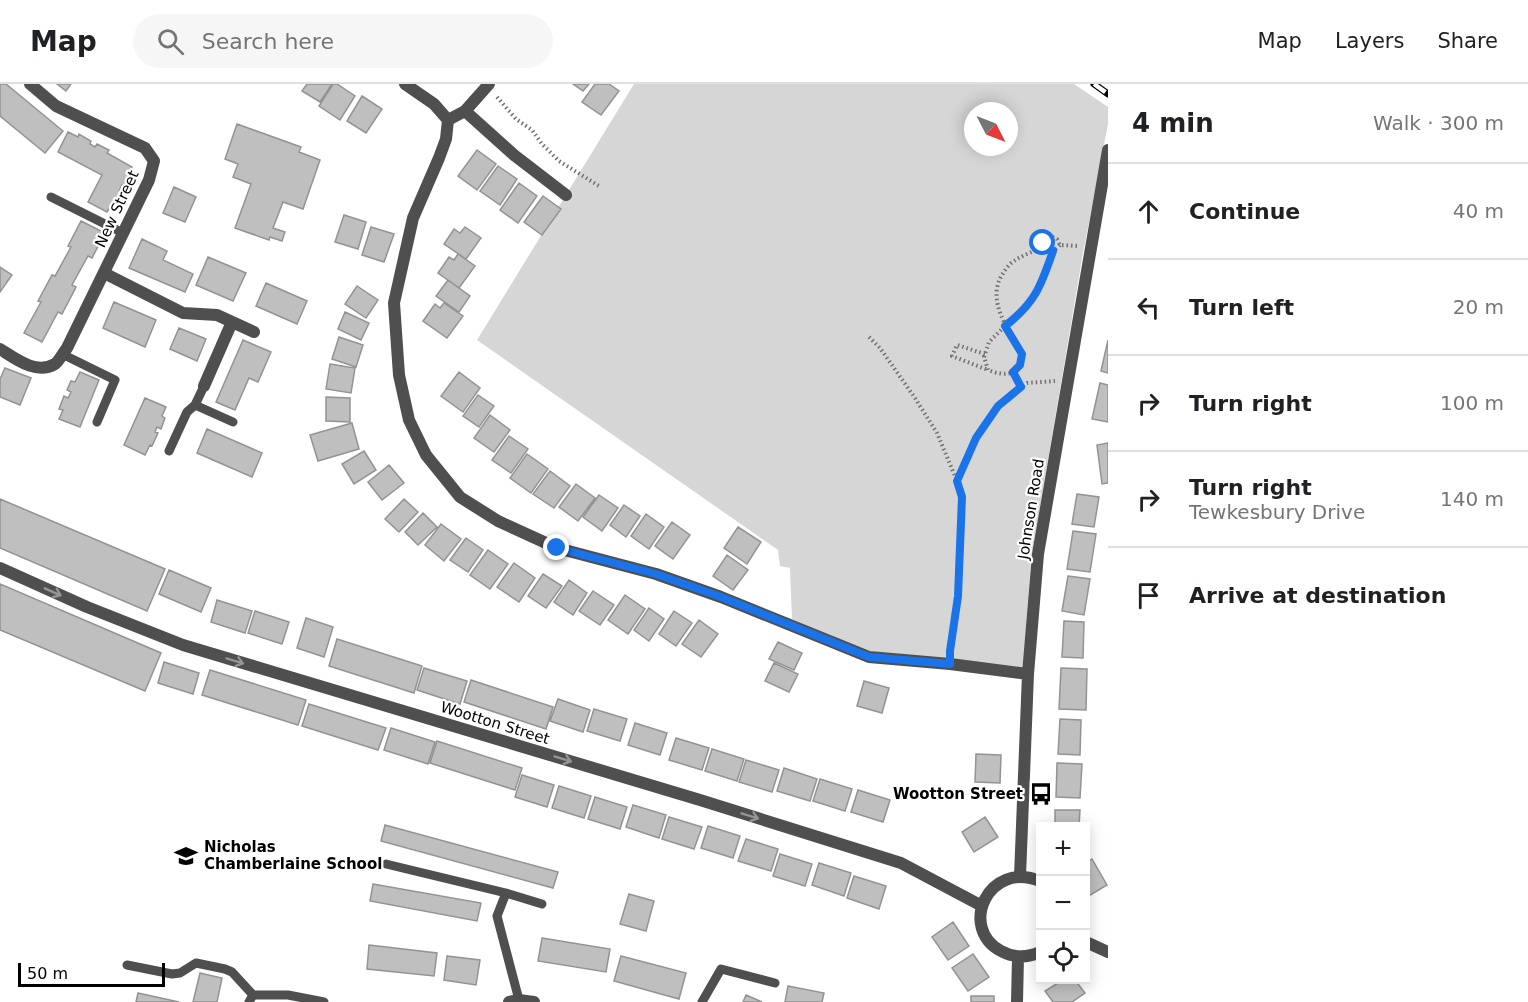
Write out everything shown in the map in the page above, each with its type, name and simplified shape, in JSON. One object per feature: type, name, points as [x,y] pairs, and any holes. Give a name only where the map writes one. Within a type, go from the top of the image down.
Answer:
[{"type":"street","name":"New Street","points":[[30,84],[56,106],[145,148],[154,161],[149,180],[62,354]]},
{"type":"street","points":[[405,84],[434,104],[448,120],[446,139],[414,218],[394,303],[399,375],[409,420],[426,455],[460,497],[498,521],[557,548],[656,574],[721,597],[869,657],[1028,674]]},
{"type":"street","points":[[448,120],[465,111],[488,85]]},
{"type":"street","points":[[465,111],[513,155],[566,195]]},
{"type":"street","name":"Johnson Road","points":[[1020,876],[1028,674],[1038,554],[1108,150]]},
{"type":"street","points":[[104,273],[183,313],[217,315],[254,332]]},
{"type":"street","points":[[204,386],[232,322]]},
{"type":"street","points":[[0,350],[27,366],[44,367],[56,363],[62,354]]},
{"type":"street","name":"Wootton Street","points":[[0,568],[87,607],[183,645],[902,863],[982,906]]},
{"type":"street","points":[[1036,879],[1020,876],[996,885],[987,895],[982,906],[981,918],[983,930],[996,949],[1007,955],[1018,957],[1036,954]]},
{"type":"street","points":[[1090,944],[1108,952]]},
{"type":"street","points":[[1017,1002],[1018,957]]},
{"type":"street","points":[[514,1001],[534,1002]]},
{"type":"lane","points":[[51,197],[123,233]]},
{"type":"lane","points":[[62,354],[115,380],[97,422]]},
{"type":"lane","points":[[169,451],[187,412],[195,405],[204,386]]},
{"type":"lane","points":[[195,405],[233,422]]},
{"type":"lane","points":[[386,864],[506,892],[542,904]]},
{"type":"lane","points":[[506,892],[497,916],[514,1001]]},
{"type":"lane","points":[[127,965],[172,974],[180,973],[196,963],[232,972],[251,998],[288,995],[324,1002]]},
{"type":"lane","points":[[702,1002],[721,969],[775,983]]},
{"type":"path","points":[[488,85],[516,119],[532,129],[542,144],[559,161],[599,186]]},
{"type":"path","points":[[1044,247],[1043,243],[1050,236],[1057,239],[1060,245]]},
{"type":"path","points":[[988,370],[984,357],[989,342],[1022,312],[1036,294],[1053,251],[1060,245],[1091,247]]},
{"type":"path","points":[[1044,247],[1053,251]]},
{"type":"path","points":[[985,354],[957,345],[952,356],[1000,375],[1013,372],[1020,365],[1022,354],[998,311],[996,287],[1013,261],[1044,247]]},
{"type":"path","points":[[869,337],[880,348],[937,433],[962,497],[959,585],[950,664]]},
{"type":"path","points":[[1013,372],[1021,387]]},
{"type":"path","points":[[957,481],[976,438],[998,406],[1028,383],[1068,381]]},
{"type":"shaded area","points":[[634,84],[1074,84],[1108,107],[1108,124],[1083,253],[1031,560],[1023,668],[870,651],[810,628],[792,619],[790,568],[780,566],[778,550],[477,340]]},
{"type":"building","points":[[0,84],[6,84],[63,131],[45,153],[0,116]]},
{"type":"building","points":[[57,84],[71,84],[66,91]]},
{"type":"building","points":[[307,84],[332,84],[320,102],[302,91]]},
{"type":"building","points":[[333,84],[337,84],[355,96],[340,120],[319,106]]},
{"type":"building","points":[[573,84],[589,84],[583,91]]},
{"type":"building","points":[[595,84],[609,84],[619,91],[601,115],[582,102]]},
{"type":"building","points":[[362,96],[382,109],[366,133],[347,121]]},
{"type":"building","points":[[237,124],[301,147],[299,152],[320,160],[303,209],[283,202],[273,228],[285,232],[282,241],[270,237],[269,240],[235,228],[251,184],[233,177],[238,164],[225,159]]},
{"type":"building","points":[[68,132],[78,137],[79,134],[91,141],[90,144],[95,147],[97,144],[109,150],[107,153],[132,167],[128,174],[132,176],[125,187],[122,185],[119,191],[122,193],[116,204],[113,203],[107,212],[88,202],[102,175],[58,152]]},
{"type":"building","points":[[477,150],[496,164],[477,190],[458,176]]},
{"type":"building","points":[[498,166],[517,179],[500,205],[480,191]]},
{"type":"building","points":[[519,183],[537,196],[518,223],[500,210]]},
{"type":"building","points":[[174,187],[196,197],[185,222],[163,213]]},
{"type":"building","points":[[543,196],[561,209],[542,235],[524,222]]},
{"type":"building","points":[[344,215],[366,222],[358,249],[335,242]]},
{"type":"building","points":[[81,221],[105,233],[92,258],[88,256],[72,285],[76,287],[62,314],[58,312],[42,342],[24,333],[41,302],[38,301],[52,275],[55,276],[71,247],[68,246]]},
{"type":"building","points":[[371,227],[394,234],[384,262],[362,255]]},
{"type":"building","points":[[465,227],[481,238],[466,259],[444,244],[454,229],[460,233]]},
{"type":"building","points":[[142,239],[167,251],[163,260],[193,274],[185,292],[129,268]]},
{"type":"building","points":[[458,254],[475,266],[459,288],[438,273],[449,257],[454,260]]},
{"type":"building","points":[[208,257],[246,273],[233,301],[196,285]]},
{"type":"building","points":[[0,267],[12,275],[0,292]]},
{"type":"building","points":[[448,280],[470,296],[459,312],[436,296]]},
{"type":"building","points":[[266,283],[307,301],[297,324],[256,306]]},
{"type":"building","points":[[357,286],[378,300],[366,318],[345,304]]},
{"type":"building","points":[[114,302],[156,320],[145,347],[103,328]]},
{"type":"building","points":[[444,303],[463,316],[447,338],[423,321],[435,304],[440,308]]},
{"type":"building","points":[[345,312],[369,323],[361,340],[338,329]]},
{"type":"building","points":[[179,328],[206,339],[197,361],[170,349]]},
{"type":"building","points":[[339,337],[363,345],[356,367],[332,359]]},
{"type":"building","points":[[243,340],[271,352],[258,382],[249,378],[235,410],[216,402]]},
{"type":"building","points":[[1108,340],[1108,373],[1101,371]]},
{"type":"building","points":[[330,364],[355,368],[351,393],[326,389]]},
{"type":"building","points":[[5,368],[31,378],[20,405],[0,397],[0,379]]},
{"type":"building","points":[[80,372],[99,380],[80,427],[59,419],[63,410],[59,409],[64,396],[68,398],[71,392],[67,390],[71,381],[75,382]]},
{"type":"building","points":[[459,372],[480,388],[463,412],[441,396]]},
{"type":"building","points":[[1100,383],[1108,385],[1108,422],[1092,419]]},
{"type":"building","points":[[478,395],[494,406],[479,427],[463,416]]},
{"type":"building","points":[[326,397],[350,398],[350,422],[326,421]]},
{"type":"building","points":[[145,398],[166,407],[162,416],[165,418],[161,429],[157,427],[155,432],[158,433],[145,455],[124,445]]},
{"type":"building","points":[[490,415],[510,430],[494,452],[474,438]]},
{"type":"building","points":[[352,423],[359,449],[318,461],[310,435]]},
{"type":"building","points":[[207,429],[262,453],[252,477],[197,453]]},
{"type":"building","points":[[509,436],[528,449],[511,473],[492,460]]},
{"type":"building","points":[[1108,443],[1108,483],[1102,484],[1097,445]]},
{"type":"building","points":[[364,451],[376,470],[354,484],[342,464]]},
{"type":"building","points":[[527,454],[548,469],[531,493],[510,478]]},
{"type":"building","points":[[389,465],[404,483],[382,500],[368,482]]},
{"type":"building","points":[[550,471],[570,486],[554,508],[533,494]]},
{"type":"building","points":[[576,484],[595,498],[578,521],[559,507]]},
{"type":"building","points":[[1077,494],[1099,497],[1094,527],[1072,524]]},
{"type":"building","points":[[599,495],[618,508],[602,531],[583,517]]},
{"type":"building","points":[[0,499],[165,569],[147,611],[0,548]]},
{"type":"building","points":[[404,499],[418,512],[399,532],[385,519]]},
{"type":"building","points":[[624,505],[640,516],[626,537],[610,525]]},
{"type":"building","points":[[423,513],[437,527],[418,545],[405,532]]},
{"type":"building","points":[[646,514],[664,527],[649,549],[631,536]]},
{"type":"building","points":[[672,522],[690,535],[673,559],[655,546]]},
{"type":"building","points":[[441,524],[461,539],[444,561],[425,545]]},
{"type":"building","points":[[738,527],[761,542],[747,564],[724,548]]},
{"type":"building","points":[[1073,531],[1096,534],[1090,572],[1067,569]]},
{"type":"building","points":[[466,538],[483,550],[468,572],[450,560]]},
{"type":"building","points":[[488,550],[508,564],[490,589],[470,575]]},
{"type":"building","points":[[727,555],[748,570],[733,590],[713,576]]},
{"type":"building","points":[[514,563],[535,578],[519,602],[497,587]]},
{"type":"building","points":[[169,570],[211,588],[201,612],[159,594]]},
{"type":"building","points":[[543,574],[562,586],[546,608],[528,596]]},
{"type":"building","points":[[1068,576],[1090,579],[1084,615],[1062,611]]},
{"type":"building","points":[[569,580],[587,593],[573,615],[554,602]]},
{"type":"building","points":[[0,584],[161,653],[145,691],[0,630]]},
{"type":"building","points":[[593,591],[614,605],[600,625],[579,611]]},
{"type":"building","points":[[625,595],[645,609],[628,634],[608,620]]},
{"type":"building","points":[[217,600],[252,611],[245,633],[211,622]]},
{"type":"building","points":[[649,608],[664,619],[649,641],[634,630]]},
{"type":"building","points":[[255,611],[289,622],[282,644],[248,633]]},
{"type":"building","points":[[674,611],[692,623],[676,646],[659,634]]},
{"type":"building","points":[[306,618],[333,627],[324,657],[297,648]]},
{"type":"building","points":[[699,620],[718,634],[701,657],[682,644]]},
{"type":"building","points":[[1064,621],[1084,622],[1083,658],[1062,657]]},
{"type":"building","points":[[337,639],[422,666],[414,693],[329,666]]},
{"type":"building","points":[[778,642],[802,653],[794,670],[769,659]]},
{"type":"building","points":[[164,662],[199,673],[193,694],[158,683]]},
{"type":"building","points":[[774,663],[798,674],[789,692],[765,681]]},
{"type":"building","points":[[424,668],[467,681],[460,704],[417,690]]},
{"type":"building","points":[[1061,668],[1087,669],[1086,710],[1059,709]]},
{"type":"building","points":[[210,670],[306,700],[298,725],[202,695]]},
{"type":"building","points":[[471,680],[553,707],[546,729],[464,702]]},
{"type":"building","points":[[864,681],[889,688],[882,713],[857,706]]},
{"type":"building","points":[[558,699],[590,710],[583,732],[550,721]]},
{"type":"building","points":[[309,704],[386,728],[378,750],[302,726]]},
{"type":"building","points":[[594,709],[627,719],[620,741],[587,731]]},
{"type":"building","points":[[1060,719],[1081,720],[1080,755],[1058,754]]},
{"type":"building","points":[[635,723],[667,733],[660,755],[628,745]]},
{"type":"building","points":[[391,728],[435,742],[428,764],[384,750]]},
{"type":"building","points":[[676,738],[709,748],[702,770],[669,760]]},
{"type":"building","points":[[437,741],[522,768],[515,790],[430,763]]},
{"type":"building","points":[[712,749],[744,759],[737,781],[705,771]]},
{"type":"building","points":[[976,754],[1001,755],[1000,783],[975,782]]},
{"type":"building","points":[[746,760],[779,770],[772,792],[739,782]]},
{"type":"building","points":[[1057,763],[1082,764],[1080,798],[1056,797]]},
{"type":"building","points":[[784,768],[817,779],[810,801],[777,791]]},
{"type":"building","points":[[522,775],[554,785],[547,807],[515,797]]},
{"type":"building","points":[[820,779],[852,789],[845,811],[813,801]]},
{"type":"building","points":[[559,786],[591,796],[584,818],[552,808]]},
{"type":"building","points":[[858,790],[890,800],[883,822],[851,812]]},
{"type":"building","points":[[595,797],[627,807],[620,829],[588,819]]},
{"type":"building","points":[[633,805],[666,815],[659,838],[626,827]]},
{"type":"building","points":[[1055,810],[1080,810],[1079,822],[1055,822]]},
{"type":"building","points":[[669,817],[702,827],[694,849],[662,839]]},
{"type":"building","points":[[985,817],[998,837],[974,852],[962,832]]},
{"type":"building","points":[[385,825],[558,872],[553,888],[381,841]]},
{"type":"building","points":[[708,826],[740,836],[733,858],[701,848]]},
{"type":"building","points":[[746,839],[778,849],[771,871],[738,861]]},
{"type":"building","points":[[780,854],[812,864],[805,886],[773,876]]},
{"type":"building","points":[[1092,859],[1107,885],[1090,895],[1090,876],[1090,860]]},
{"type":"building","points":[[819,863],[851,873],[844,896],[812,885]]},
{"type":"building","points":[[854,876],[886,886],[879,909],[847,898]]},
{"type":"building","points":[[373,884],[481,903],[477,921],[370,901]]},
{"type":"building","points":[[629,894],[654,901],[646,931],[620,924]]},
{"type":"building","points":[[953,922],[969,946],[948,960],[932,937]]},
{"type":"building","points":[[542,938],[610,949],[606,972],[538,961]]},
{"type":"building","points":[[369,945],[437,953],[434,976],[367,969]]},
{"type":"building","points":[[973,954],[989,977],[968,991],[952,968]]},
{"type":"building","points":[[447,956],[480,960],[476,985],[444,980]]},
{"type":"building","points":[[621,956],[686,973],[679,999],[614,981]]},
{"type":"building","points":[[200,973],[222,978],[217,1002],[193,1002]]},
{"type":"building","points":[[1056,984],[1078,984],[1085,993],[1072,1002],[1053,1002],[1045,991]]},
{"type":"building","points":[[788,986],[824,993],[822,1002],[785,1002]]},
{"type":"building","points":[[138,993],[179,1002],[136,1002]]},
{"type":"building","points":[[746,995],[762,1002],[743,1002]]},
{"type":"building","points":[[971,996],[994,996],[994,1002],[971,1002]]},
{"type":"railway","points":[[1094,84],[1108,94]]},
{"type":"place","name":"Wootton Street","points":[[1041,794]]},
{"type":"place","name":"Nicholas Chamberlaine School","points":[[186,856]]},
{"type":"route","points":[[557,548],[656,574],[721,597],[869,657],[950,664],[958,596],[962,497],[957,481],[976,438],[998,406],[1021,387],[1013,372],[1020,365],[1022,354],[1005,326],[1022,312],[1036,294],[1045,275],[1053,251],[1044,247],[1043,243]]}]
